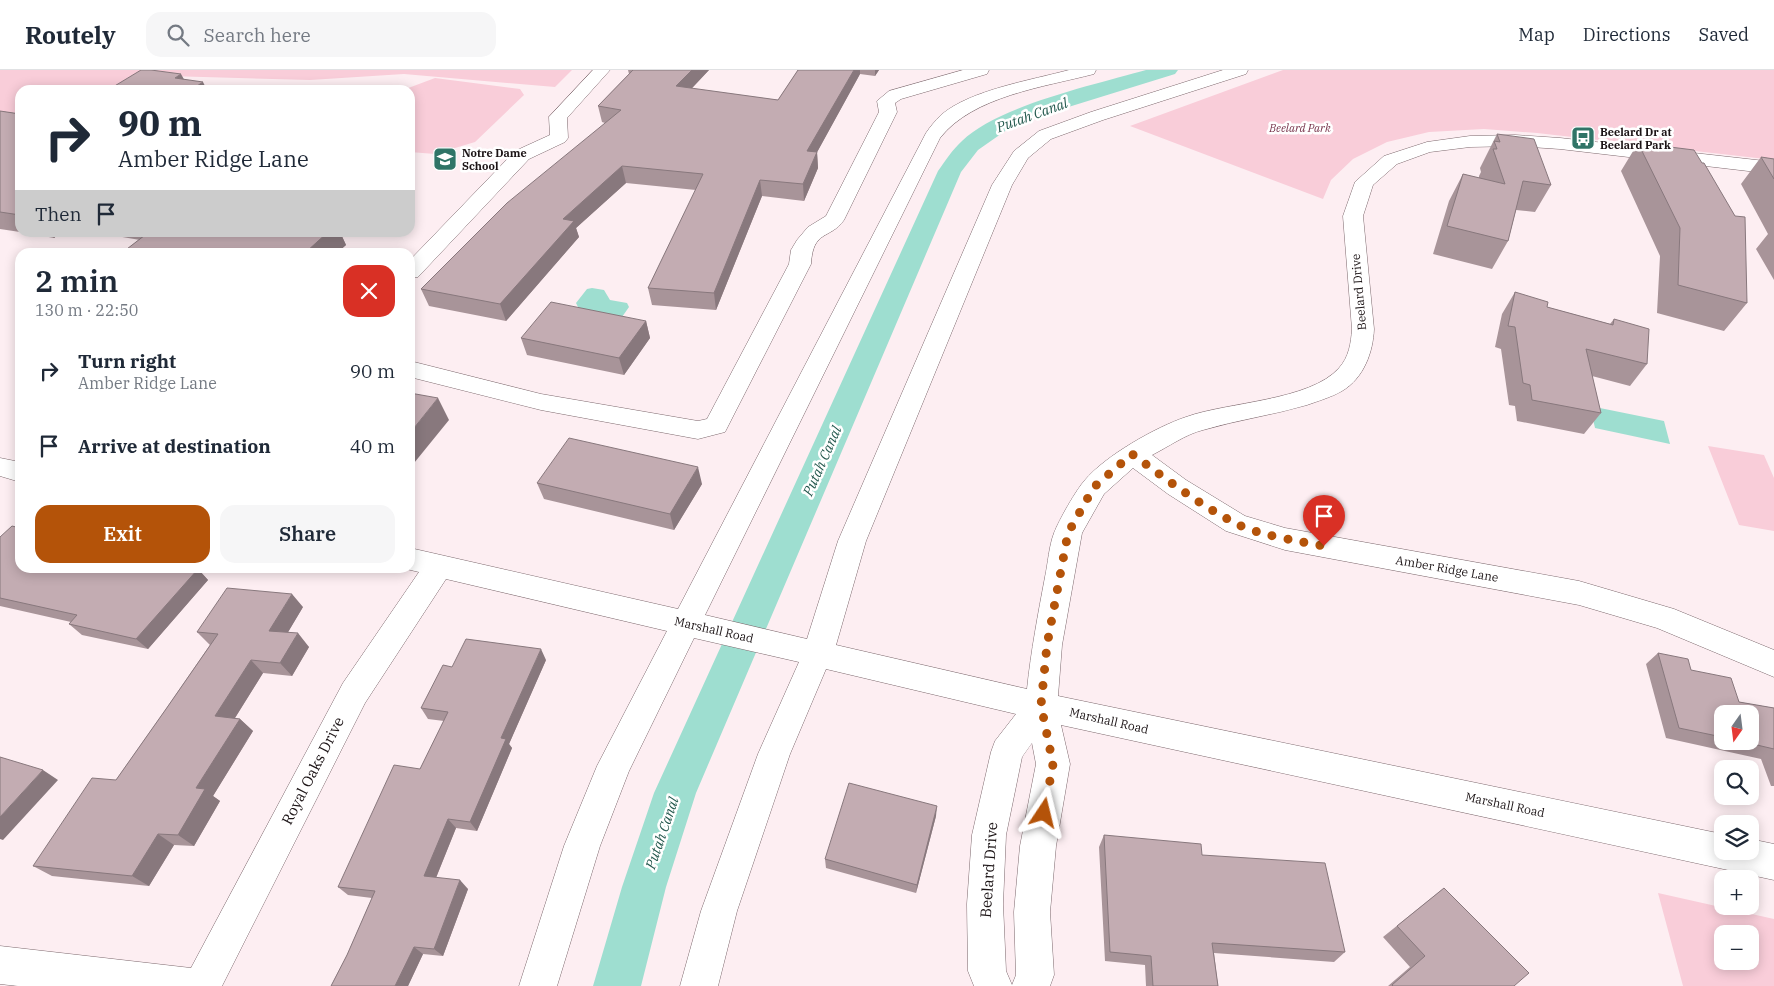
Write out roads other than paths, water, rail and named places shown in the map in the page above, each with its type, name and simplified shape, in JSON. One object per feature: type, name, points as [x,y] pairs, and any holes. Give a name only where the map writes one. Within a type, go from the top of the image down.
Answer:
[{"type":"street","points":[[415,267],[522,156],[558,138],[558,117],[602,70]]},
{"type":"street","points":[[415,370],[549,404],[698,430],[716,426],[800,264],[801,250],[804,244],[815,231],[834,220],[888,112],[886,101],[895,94],[946,74],[981,70]]},
{"type":"street","points":[[538,986],[582,846],[614,766],[646,701],[688,624],[742,511],[810,381],[932,138],[948,118],[969,106],[1088,70]]},
{"type":"street","points":[[699,986],[719,911],[809,651],[852,540],[1002,184],[1021,155],[1046,135],[1097,116],[1240,70]]},
{"type":"street","name":"Beelard Drive","points":[[1031,986],[1035,975],[1032,912],[1038,846],[1053,764],[1041,705],[1047,645],[1068,533],[1094,487],[1132,454],[1194,423],[1278,405],[1310,396],[1334,385],[1347,374],[1356,361],[1362,344],[1363,329],[1356,260],[1354,204],[1363,182],[1382,166],[1423,148],[1452,143],[1512,140],[1774,168]]},
{"type":"street","name":"Amber Ridge Lane","points":[[1132,454],[1177,487],[1236,524],[1285,539],[1579,593],[1664,618],[1774,664]]},
{"type":"street","points":[[0,467],[15,471]]},
{"type":"street","name":"Marshall Road","points":[[425,562],[1106,721],[1714,849]]},
{"type":"street","name":"Royal Oaks Drive","points":[[202,986],[354,693],[425,562]]},
{"type":"street","name":"Beelard Drive","points":[[993,986],[987,971],[986,962],[985,904],[989,835],[1007,752],[1041,705]]},
{"type":"street","name":"Marshall Road","points":[[1759,859],[1774,862]]},
{"type":"street","points":[[0,965],[187,986]]},
{"type":"waterway","name":"Putah Canal","points":[[617,986],[644,887],[675,793],[950,171],[970,145],[1000,124],[1054,104],[1168,70]]},
{"type":"place","name":"Beelard Dr at Beelard Park","points":[[1583,138]]},
{"type":"place","name":"Notre Dame School","points":[[445,159]]},
{"type":"park label","name":"Beelard Park","points":[[1300,128]]}]
